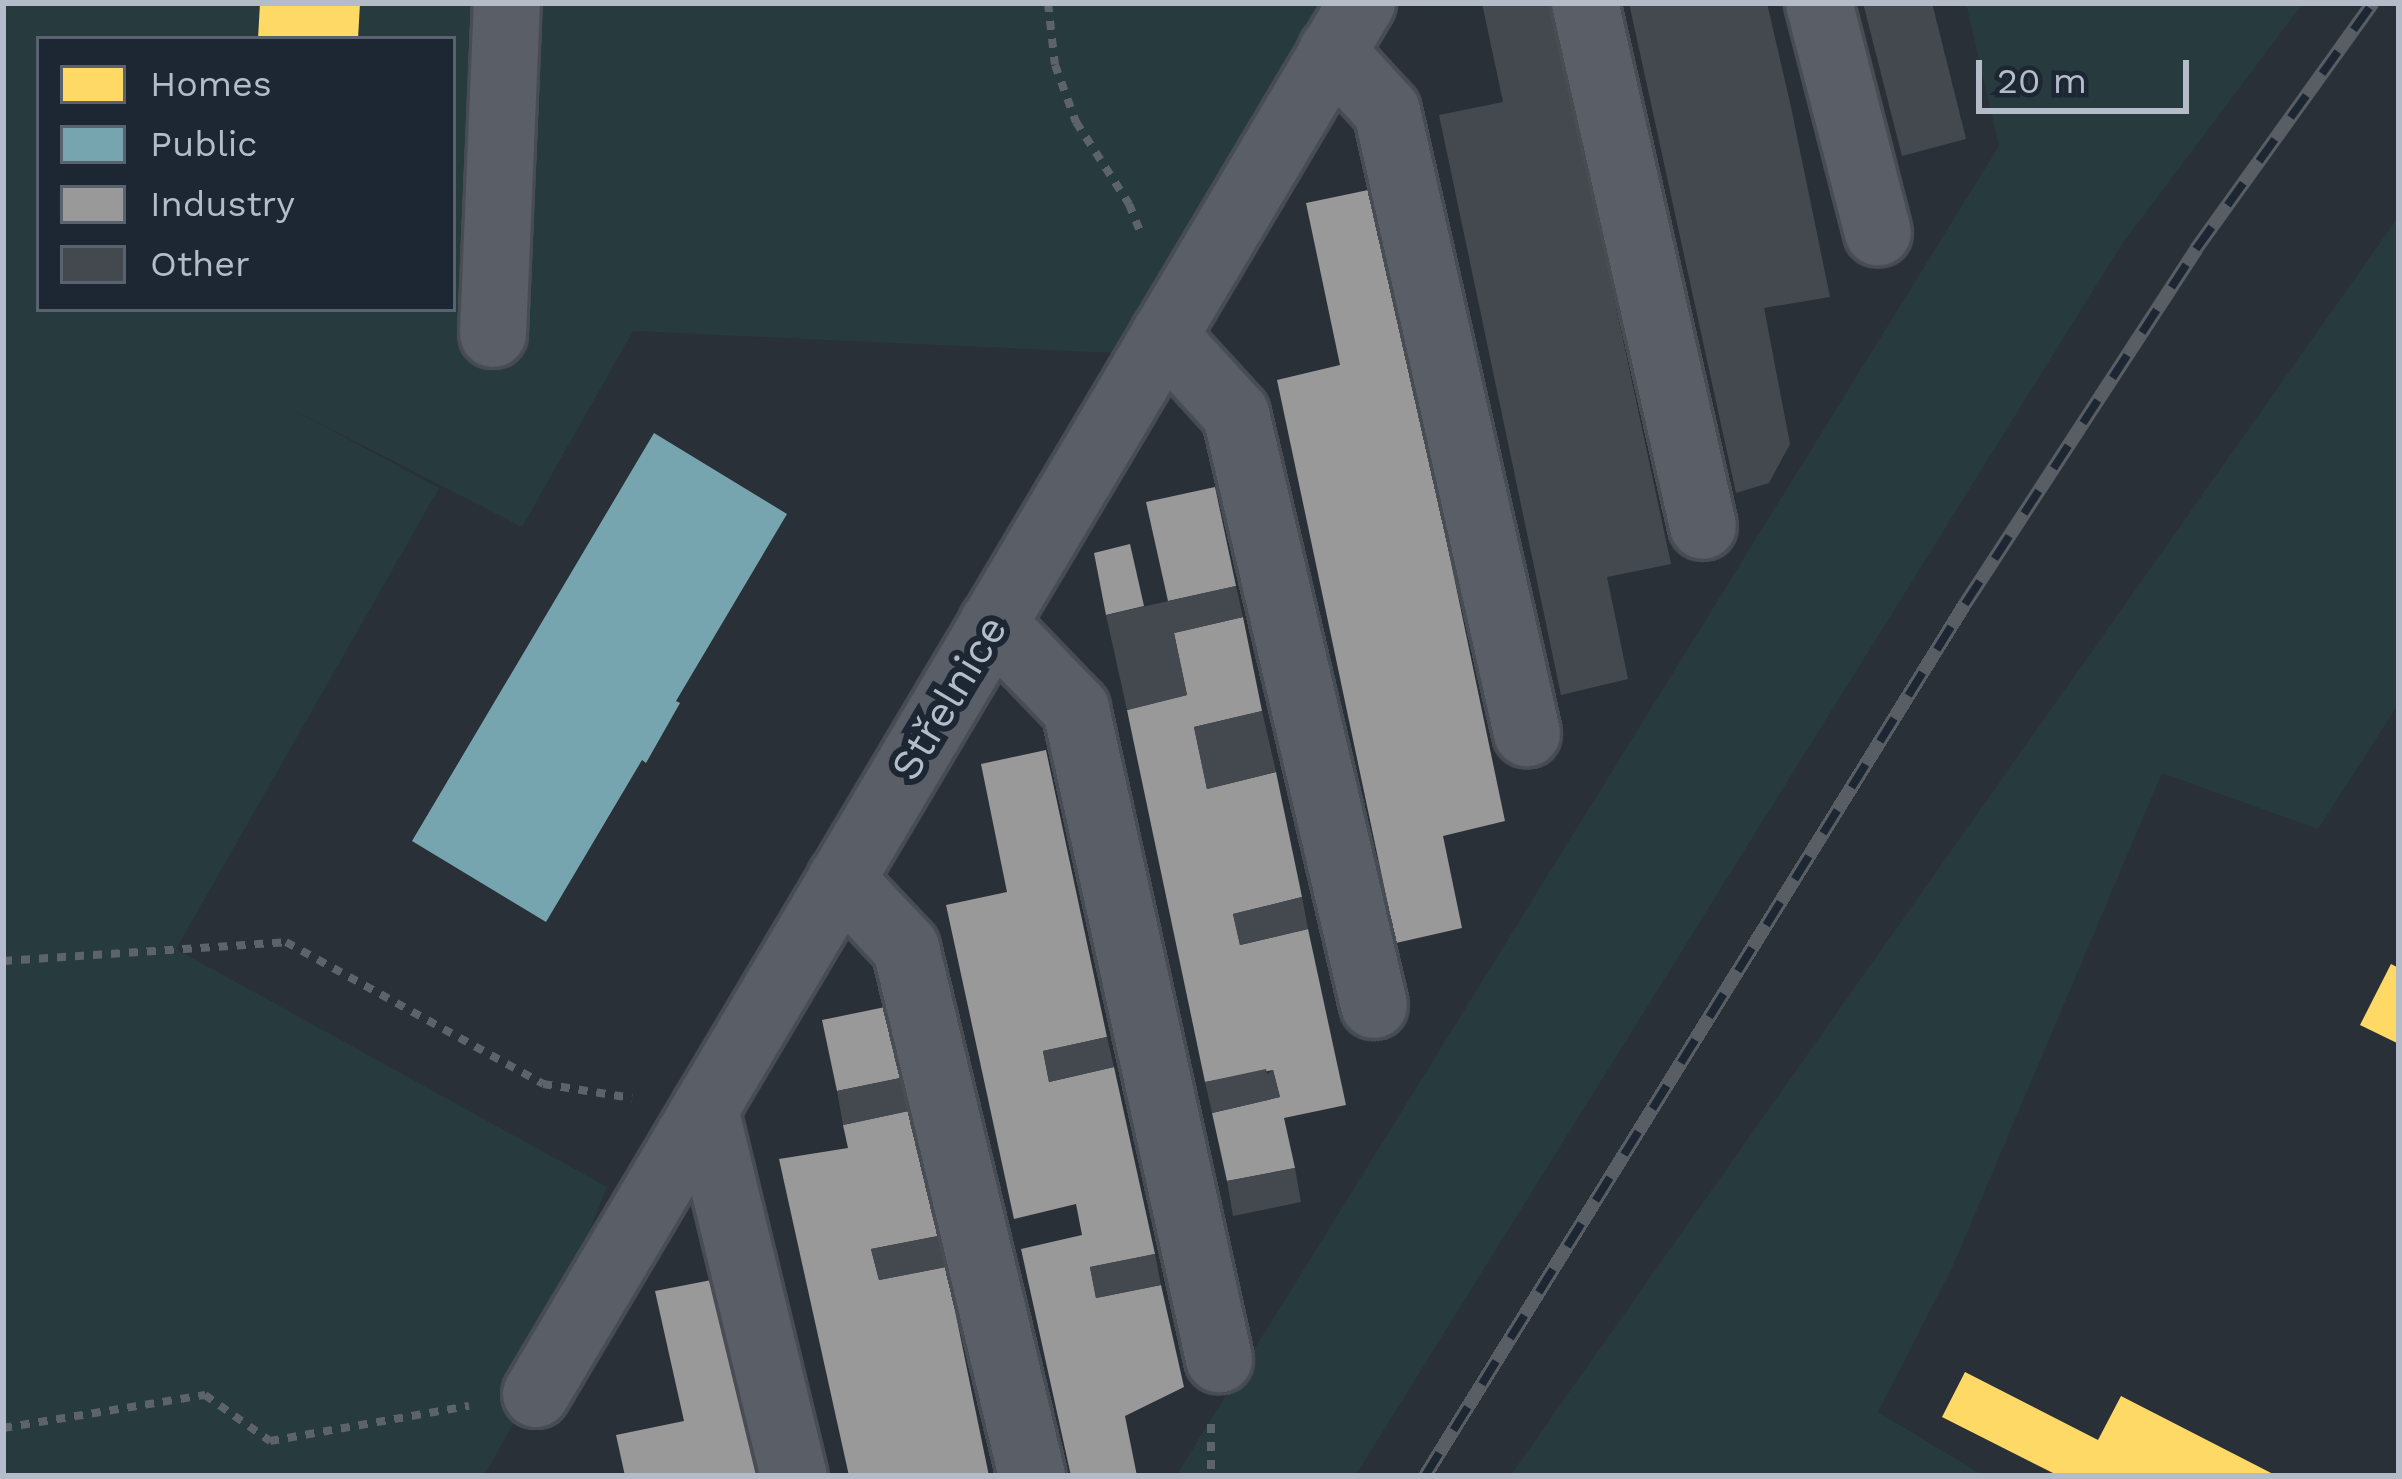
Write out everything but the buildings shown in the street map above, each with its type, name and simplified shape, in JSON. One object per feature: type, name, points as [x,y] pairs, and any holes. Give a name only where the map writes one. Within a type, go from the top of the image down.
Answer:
[{"type":"street","points":[[493,334],[507,3]]},
{"type":"street","points":[[1585,3],[1703,526]]},
{"type":"street","points":[[1820,3],[1878,233]]},
{"type":"street","points":[[1347,27],[1387,111],[1527,733]]},
{"type":"street","name":"Střelnice","points":[[536,1394],[1347,27]]},
{"type":"street","points":[[1164,335],[1236,414],[1373,1005]]},
{"type":"street","points":[[993,623],[1076,709],[1219,1359]]},
{"type":"street","points":[[842,879],[906,948],[1032,1476]]},
{"type":"street","points":[[705,1109],[794,1476]]},
{"type":"path","points":[[1048,3],[1055,65],[1076,122],[1129,204],[1159,283],[1164,335]]},
{"type":"path","points":[[3,961],[286,942],[543,1084],[705,1109]]},
{"type":"path","points":[[3,1428],[205,1395],[270,1441],[536,1394]]},
{"type":"green space","points":[[3,3],[1329,3],[1116,353],[633,331],[522,527],[290,408],[439,488],[176,949],[607,1187],[513,1424],[484,1476],[3,1476]]},
{"type":"green space","points":[[1966,3],[2303,3],[2122,244],[1355,1476],[1176,1476],[1999,146]]},
{"type":"green space","points":[[2399,216],[2399,703],[2318,829],[2162,773],[1952,1268],[1878,1412],[1984,1476],[1510,1476]]},
{"type":"railway","points":[[1425,1476],[1965,604],[2196,249],[2373,3]]}]
